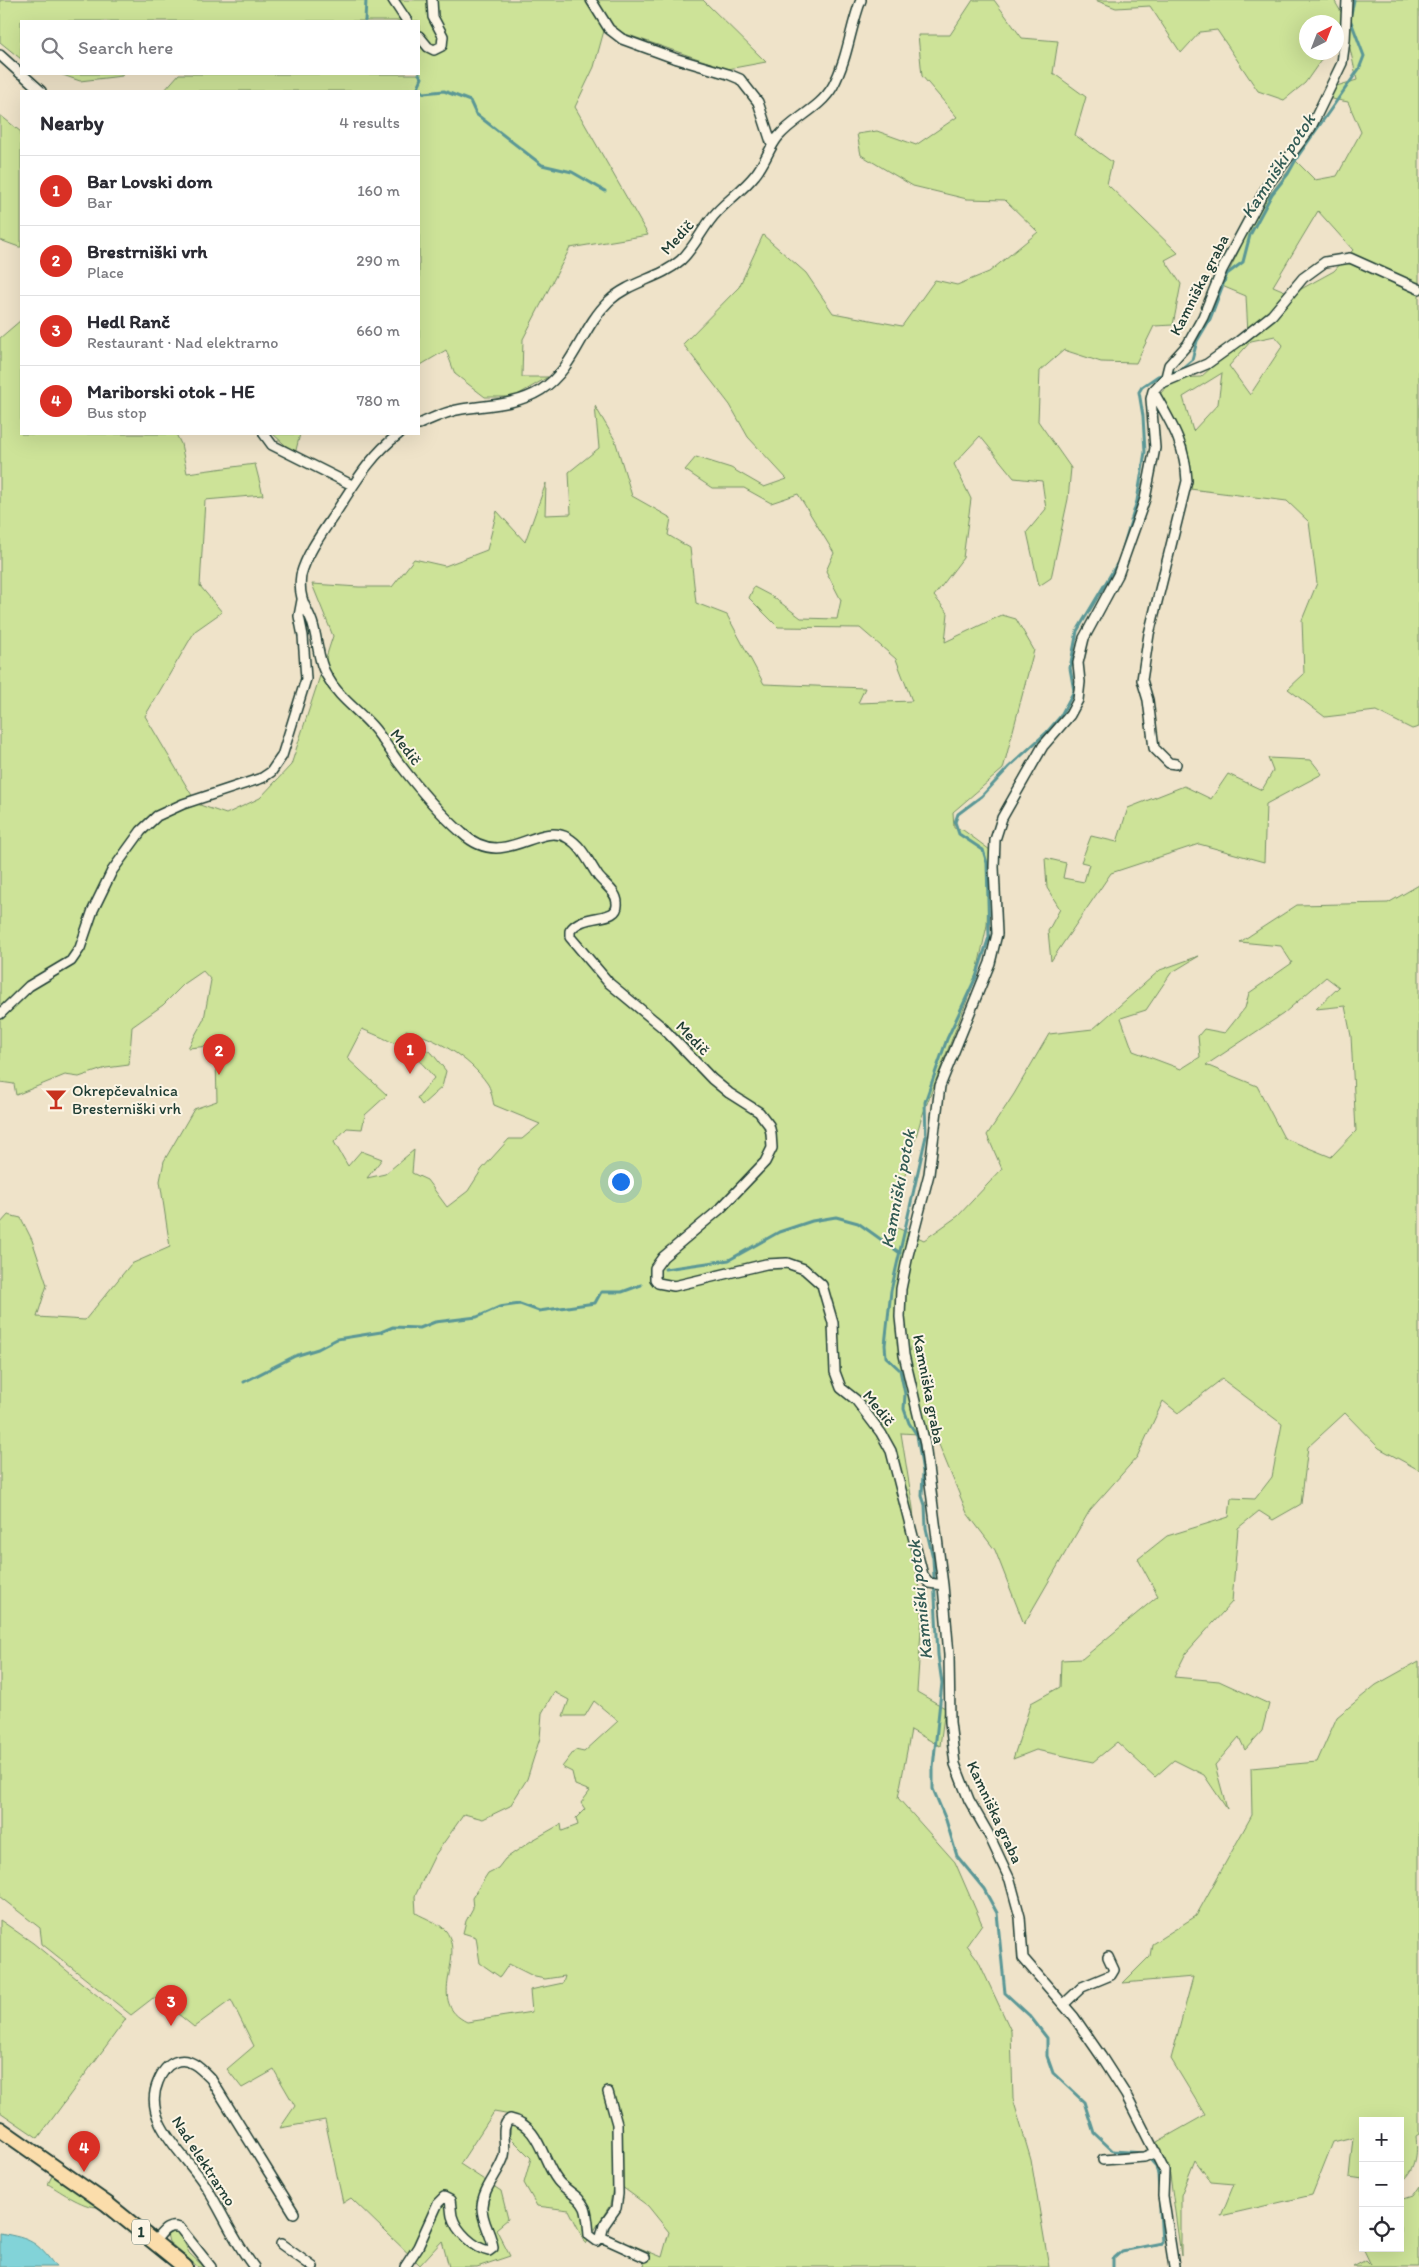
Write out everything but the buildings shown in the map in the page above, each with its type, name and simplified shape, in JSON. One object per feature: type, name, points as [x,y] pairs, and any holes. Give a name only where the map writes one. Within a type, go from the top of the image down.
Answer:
[{"type":"main road","name":"1","points":[[0,2129],[88,2191],[185,2267]]},
{"type":"street","points":[[393,0],[406,20]]},
{"type":"street","points":[[420,37],[428,47],[434,50],[442,46],[443,36],[433,17],[432,0]]},
{"type":"street","points":[[591,0],[609,29],[622,39],[740,79],[758,102],[772,145]]},
{"type":"street","name":"Medič","points":[[420,424],[450,411],[512,402],[540,390],[560,375],[573,356],[586,330],[608,302],[620,291],[663,272],[680,261],[695,244],[716,213],[754,177],[772,145],[790,126],[822,102],[832,87],[849,46],[861,0]]},
{"type":"street","name":"Kamniška graba","points":[[1163,380],[1169,365],[1188,344],[1199,324],[1222,270],[1267,186],[1310,129],[1342,63],[1347,0]]},
{"type":"street","points":[[0,55],[20,73]]},
{"type":"street","points":[[22,75],[40,90]]},
{"type":"street","points":[[1176,764],[1169,762],[1154,748],[1148,700],[1142,680],[1149,634],[1187,481],[1186,463],[1180,438],[1153,391],[1163,380],[1207,364],[1240,341],[1272,315],[1303,278],[1325,262],[1350,258],[1419,289]]},
{"type":"street","name":"Kamniška graba","points":[[1153,391],[1151,399],[1155,448],[1145,499],[1118,575],[1084,638],[1078,663],[1080,682],[1078,700],[1070,716],[1043,746],[1002,818],[995,840],[994,867],[997,934],[990,963],[940,1086],[929,1174],[901,1289],[900,1317],[904,1355],[925,1444],[936,1584],[949,1655],[950,1722],[955,1764],[969,1800],[989,1835],[1010,1880],[1020,1917],[1023,1958],[1064,2004],[1126,2095],[1150,2155],[1164,2170],[1163,2196],[1174,2267]]},
{"type":"street","points":[[265,435],[272,445],[352,485]]},
{"type":"street","name":"Medič","points":[[398,435],[386,444],[352,485],[307,561],[301,576],[302,600],[313,624],[326,675],[338,694],[374,728],[418,786],[463,835],[480,845],[498,849],[554,833],[567,838],[579,846],[599,877],[615,896],[617,903],[616,910],[612,915],[582,920],[574,925],[570,931],[570,937],[609,983],[662,1027],[712,1079],[729,1093],[752,1106],[765,1118],[769,1125],[773,1142],[766,1162],[720,1209],[663,1257],[655,1268],[654,1279],[658,1283],[674,1286],[766,1264],[787,1264],[804,1269],[822,1285],[834,1323],[835,1372],[841,1388],[856,1400],[881,1433],[891,1451],[923,1575],[936,1584]]},
{"type":"street","points":[[0,1014],[28,986],[71,961],[80,948],[94,910],[112,871],[141,831],[157,816],[184,804],[262,778],[271,772],[282,756],[306,679],[303,636],[299,616],[302,600]]},
{"type":"street","points":[[1064,2004],[1082,1987],[1111,1975],[1114,1970],[1108,1957]]},
{"type":"street","name":"Nad elektrarno","points":[[254,2267],[205,2184],[167,2135],[159,2120],[155,2094],[160,2078],[167,2067],[174,2062],[185,2061],[196,2065],[211,2079],[294,2213]]},
{"type":"street","points":[[405,2267],[418,2247],[438,2203],[444,2197],[450,2200],[452,2216],[466,2237],[482,2250],[489,2251],[493,2248],[483,2216],[482,2205],[486,2192],[503,2161],[506,2149],[504,2127],[510,2119],[516,2120],[537,2140],[558,2181],[577,2196],[585,2208],[589,2235],[597,2241],[601,2237],[604,2225],[616,2208],[618,2194],[617,2124],[608,2092]]},
{"type":"street","points":[[1103,2160],[1150,2155]]},
{"type":"street","points":[[154,2242],[166,2228],[173,2226],[180,2228],[211,2267]]},
{"type":"street","points":[[601,2237],[645,2257]]},
{"type":"street","points":[[282,2244],[313,2267]]},
{"type":"green space","points":[[0,0],[703,0],[766,62],[728,69],[605,27],[594,67],[575,107],[648,235],[570,248],[523,339],[522,377],[548,377],[514,397],[485,397],[455,374],[446,350],[420,365],[420,90],[165,90],[178,75],[420,75],[420,20],[20,20],[20,58],[0,42]]},
{"type":"green space","points":[[973,0],[994,0],[1022,38],[1058,41],[1053,73],[1086,97],[1075,135],[1112,162],[1107,184],[1178,253],[1165,260],[1181,284],[1173,325],[1154,326],[1136,363],[1101,362],[1064,350],[1040,371],[1038,421],[1071,468],[1068,499],[1051,578],[1039,586],[1027,532],[1046,509],[1042,481],[1014,478],[980,436],[954,464],[971,499],[963,558],[934,596],[948,613],[945,642],[1002,615],[1016,619],[1034,650],[1003,769],[953,812],[954,828],[963,830],[990,850],[987,925],[976,977],[921,1119],[891,1225],[924,1240],[958,1216],[1002,1169],[987,1135],[1014,1094],[1049,1034],[1093,1029],[1160,970],[1199,956],[1171,973],[1146,1010],[1121,1018],[1133,1051],[1181,1069],[1200,1057],[1198,1036],[1204,1029],[1225,1033],[1245,1008],[1249,993],[1292,963],[1281,946],[1240,942],[1297,905],[1388,903],[1419,885],[1419,1470],[1379,1448],[1345,1413],[1308,1447],[1301,1504],[1273,1520],[1259,1511],[1238,1528],[1232,1602],[1186,1653],[1174,1677],[1219,1681],[1269,1704],[1262,1731],[1245,1750],[1239,1737],[1215,1765],[1227,1809],[1204,1775],[1174,1760],[1155,1777],[1117,1742],[1093,1762],[1036,1750],[1013,1759],[1031,1703],[1060,1687],[1061,1660],[1082,1659],[1158,1596],[1138,1559],[1167,1536],[1229,1517],[1231,1498],[1255,1499],[1272,1477],[1282,1424],[1222,1379],[1178,1413],[1163,1401],[1137,1457],[1090,1510],[1024,1624],[995,1550],[967,1513],[935,1435],[901,1433],[913,1508],[922,1615],[917,1692],[945,1708],[940,1746],[911,1730],[898,1798],[955,1862],[982,1924],[967,1945],[978,1960],[1011,2031],[1013,2099],[1031,2160],[1049,2267],[642,2267],[645,2265],[630,2244],[662,2257],[669,2232],[648,2206],[614,2181],[610,2205],[586,2244],[569,2210],[537,2206],[524,2183],[531,2158],[510,2137],[511,2115],[494,2112],[460,2164],[501,2191],[508,2219],[496,2229],[510,2256],[477,2267],[449,2267],[442,2241],[420,2265],[351,2198],[343,2203],[325,2120],[280,2128],[295,2106],[274,2070],[242,2088],[227,2069],[254,2046],[231,2000],[194,2027],[161,2000],[153,1998],[131,2015],[42,1944],[40,1928],[0,1897],[0,1224],[8,1215],[21,1218],[32,1240],[47,1285],[37,1317],[85,1320],[131,1264],[170,1247],[160,1181],[164,1161],[194,1109],[217,1101],[216,1059],[210,1046],[188,1048],[204,1019],[211,980],[203,971],[184,984],[163,1005],[132,1027],[129,1065],[106,1068],[79,1077],[65,1075],[16,1095],[14,1084],[0,1082],[0,338],[20,321],[20,435],[176,435],[181,444],[187,473],[255,464],[263,495],[205,500],[200,586],[222,612],[195,631],[145,716],[197,804],[226,814],[260,798],[291,765],[333,636],[312,584],[392,587],[414,559],[445,566],[487,550],[497,511],[525,542],[546,483],[545,515],[571,514],[569,472],[599,448],[595,406],[615,440],[632,496],[671,518],[668,535],[690,548],[696,603],[727,615],[764,684],[865,688],[858,703],[912,701],[896,659],[860,628],[778,627],[749,598],[754,587],[773,597],[801,618],[837,619],[841,600],[826,571],[834,553],[798,494],[771,503],[744,488],[712,488],[685,470],[696,457],[731,468],[764,487],[787,479],[748,437],[730,405],[683,344],[739,287],[763,235],[806,273],[833,313],[902,326],[935,280],[957,285],[989,272],[1038,232],[1005,200],[967,199],[913,186],[861,155],[857,134],[877,131],[916,145],[957,117],[922,76],[918,35],[950,35]],"holes":[[[1326,977],[1339,987],[1316,1009],[1345,1006],[1351,1036],[1356,1131],[1331,1157],[1284,1138],[1257,1086],[1206,1065],[1283,1014]],[[362,1029],[384,1038],[411,1054],[419,1060],[434,1078],[417,1098],[422,1105],[442,1087],[446,1071],[432,1053],[404,1038],[406,1030],[440,1043],[471,1065],[488,1085],[494,1105],[540,1124],[522,1139],[509,1139],[482,1169],[468,1191],[447,1207],[427,1180],[412,1173],[414,1150],[385,1174],[367,1178],[382,1159],[361,1151],[348,1166],[334,1142],[347,1128],[362,1129],[365,1115],[387,1095],[347,1058]],[[554,1692],[569,1700],[563,1716],[585,1716],[594,1701],[618,1721],[584,1752],[575,1750],[562,1767],[572,1772],[575,1785],[590,1791],[581,1803],[585,1809],[576,1818],[578,1825],[562,1831],[561,1824],[531,1841],[505,1859],[498,1868],[488,1873],[472,1898],[473,1908],[466,1921],[463,1933],[476,1937],[480,1963],[500,1977],[509,1964],[535,1977],[545,1979],[565,1976],[563,1983],[530,1990],[532,2012],[467,2022],[455,2013],[449,2003],[447,1992],[452,1954],[451,1942],[443,1928],[416,1913],[415,1896],[435,1855],[464,1814],[483,1819],[510,1806],[527,1779],[540,1738],[542,1713]]]},
{"type":"green space","points":[[1095,0],[1334,0],[1341,12],[1349,0],[1419,0],[1419,727],[1412,729],[1376,711],[1325,717],[1288,689],[1304,674],[1302,620],[1317,583],[1309,522],[1287,501],[1190,489],[1187,446],[1164,420],[1160,394],[1174,378],[1201,377],[1248,334],[1246,296],[1222,286],[1258,210],[1296,161],[1315,180],[1337,176],[1361,132],[1348,102],[1327,98],[1333,87],[1357,80],[1345,26],[1344,28],[1344,15],[1299,15],[1299,60],[1321,60],[1305,83],[1284,100],[1258,91],[1217,30],[1200,32],[1181,53],[1150,6],[1116,8]],"holes":[[[1318,211],[1353,250],[1334,271],[1292,294],[1273,286]],[[1275,336],[1283,345],[1250,395],[1229,366],[1251,341]],[[1222,373],[1218,404],[1193,431],[1183,397]]]},
{"type":"green space","points":[[63,75],[122,75],[122,76],[80,81]]},
{"type":"green space","points":[[0,115],[20,131],[20,247],[0,240]]},
{"type":"green space","points":[[274,435],[300,435],[295,454]]},
{"type":"green space","points":[[1268,758],[1311,760],[1322,774],[1266,804],[1264,862],[1199,844],[1111,873],[1051,961],[1048,931],[1060,909],[1047,888],[1045,858],[1066,863],[1063,878],[1084,882],[1089,864],[1081,862],[1091,836],[1117,842],[1128,808],[1184,786],[1211,799],[1228,774],[1262,790],[1273,771]]},
{"type":"green space","points":[[1419,1661],[1419,2134],[1416,2136],[1417,2149],[1413,2168],[1404,2180],[1404,2117],[1359,2117],[1359,2178],[1349,2177],[1353,2137],[1333,2142],[1312,2195],[1221,2216],[1234,2184],[1211,2182],[1195,2160],[1181,2195],[1181,2256],[1170,2175],[1157,2142],[1205,2115],[1171,2059],[1193,1977],[1123,1983],[1150,1956],[1152,1944],[1196,1916],[1252,1815],[1251,1768],[1317,1762],[1337,1717],[1376,1685]]},
{"type":"green space","points":[[0,1920],[33,1943],[126,2019],[38,2138],[0,2112]]},
{"type":"green space","points":[[53,2174],[100,2206],[88,2206],[48,2184]]},
{"type":"green space","points":[[1419,2186],[1419,2267],[1353,2267],[1366,2260],[1371,2265],[1365,2252],[1404,2252],[1404,2199],[1412,2196]]},
{"type":"green space","points":[[175,2231],[182,2237],[189,2253],[204,2267],[198,2267],[169,2242],[167,2234]]},
{"type":"water","points":[[0,2233],[32,2242],[38,2246],[56,2267],[0,2267]]},
{"type":"waterway","points":[[365,20],[366,0]]},
{"type":"waterway","name":"Kamniški potok","points":[[1122,551],[1137,501],[1145,452],[1143,416],[1139,392],[1142,387],[1158,376],[1179,371],[1192,360],[1197,341],[1210,319],[1227,274],[1243,262],[1250,235],[1272,194],[1288,174],[1298,156],[1359,69],[1364,56],[1350,19],[1354,0]]},
{"type":"waterway","points":[[420,75],[422,78],[418,87],[424,93],[444,91],[470,101],[476,114],[542,165],[572,172],[605,191]]},
{"type":"waterway","name":"Kamniški potok","points":[[1113,2267],[1113,2259],[1122,2251],[1162,2243],[1156,2166],[1144,2153],[1113,2151],[1094,2133],[1084,2102],[1053,2073],[1047,2056],[1047,2038],[1030,2016],[1005,1993],[997,1913],[984,1889],[957,1856],[946,1820],[933,1789],[933,1767],[942,1683],[938,1655],[933,1558],[926,1528],[925,1505],[922,1496],[923,1472],[917,1435],[909,1423],[904,1409],[905,1394],[900,1370],[886,1357],[885,1345],[891,1291],[926,1136],[925,1102],[947,1039],[976,977],[989,937],[987,863],[983,850],[959,834],[955,822],[958,814],[982,796],[1060,717],[1074,691],[1070,668],[1077,631],[1117,564]]},
{"type":"waterway","points":[[665,1269],[729,1260],[779,1232],[812,1221],[836,1217],[858,1223],[900,1253]]},
{"type":"waterway","points":[[244,1382],[295,1356],[318,1349],[337,1339],[381,1332],[393,1327],[420,1328],[435,1322],[477,1317],[499,1307],[520,1304],[539,1311],[595,1303],[601,1292],[622,1292],[641,1285]]},
{"type":"place","name":"Bar Lovski dom","points":[[410,1074]]},
{"type":"place","name":"Brestrniški vrh","points":[[219,1075]]},
{"type":"place","name":"Okrepčevalnica Bresterniški vrh","points":[[56,1099]]},
{"type":"place","name":"Hedl Ranč","points":[[171,2026]]},
{"type":"place","name":"Mariborski otok - HE","points":[[84,2172]]}]
